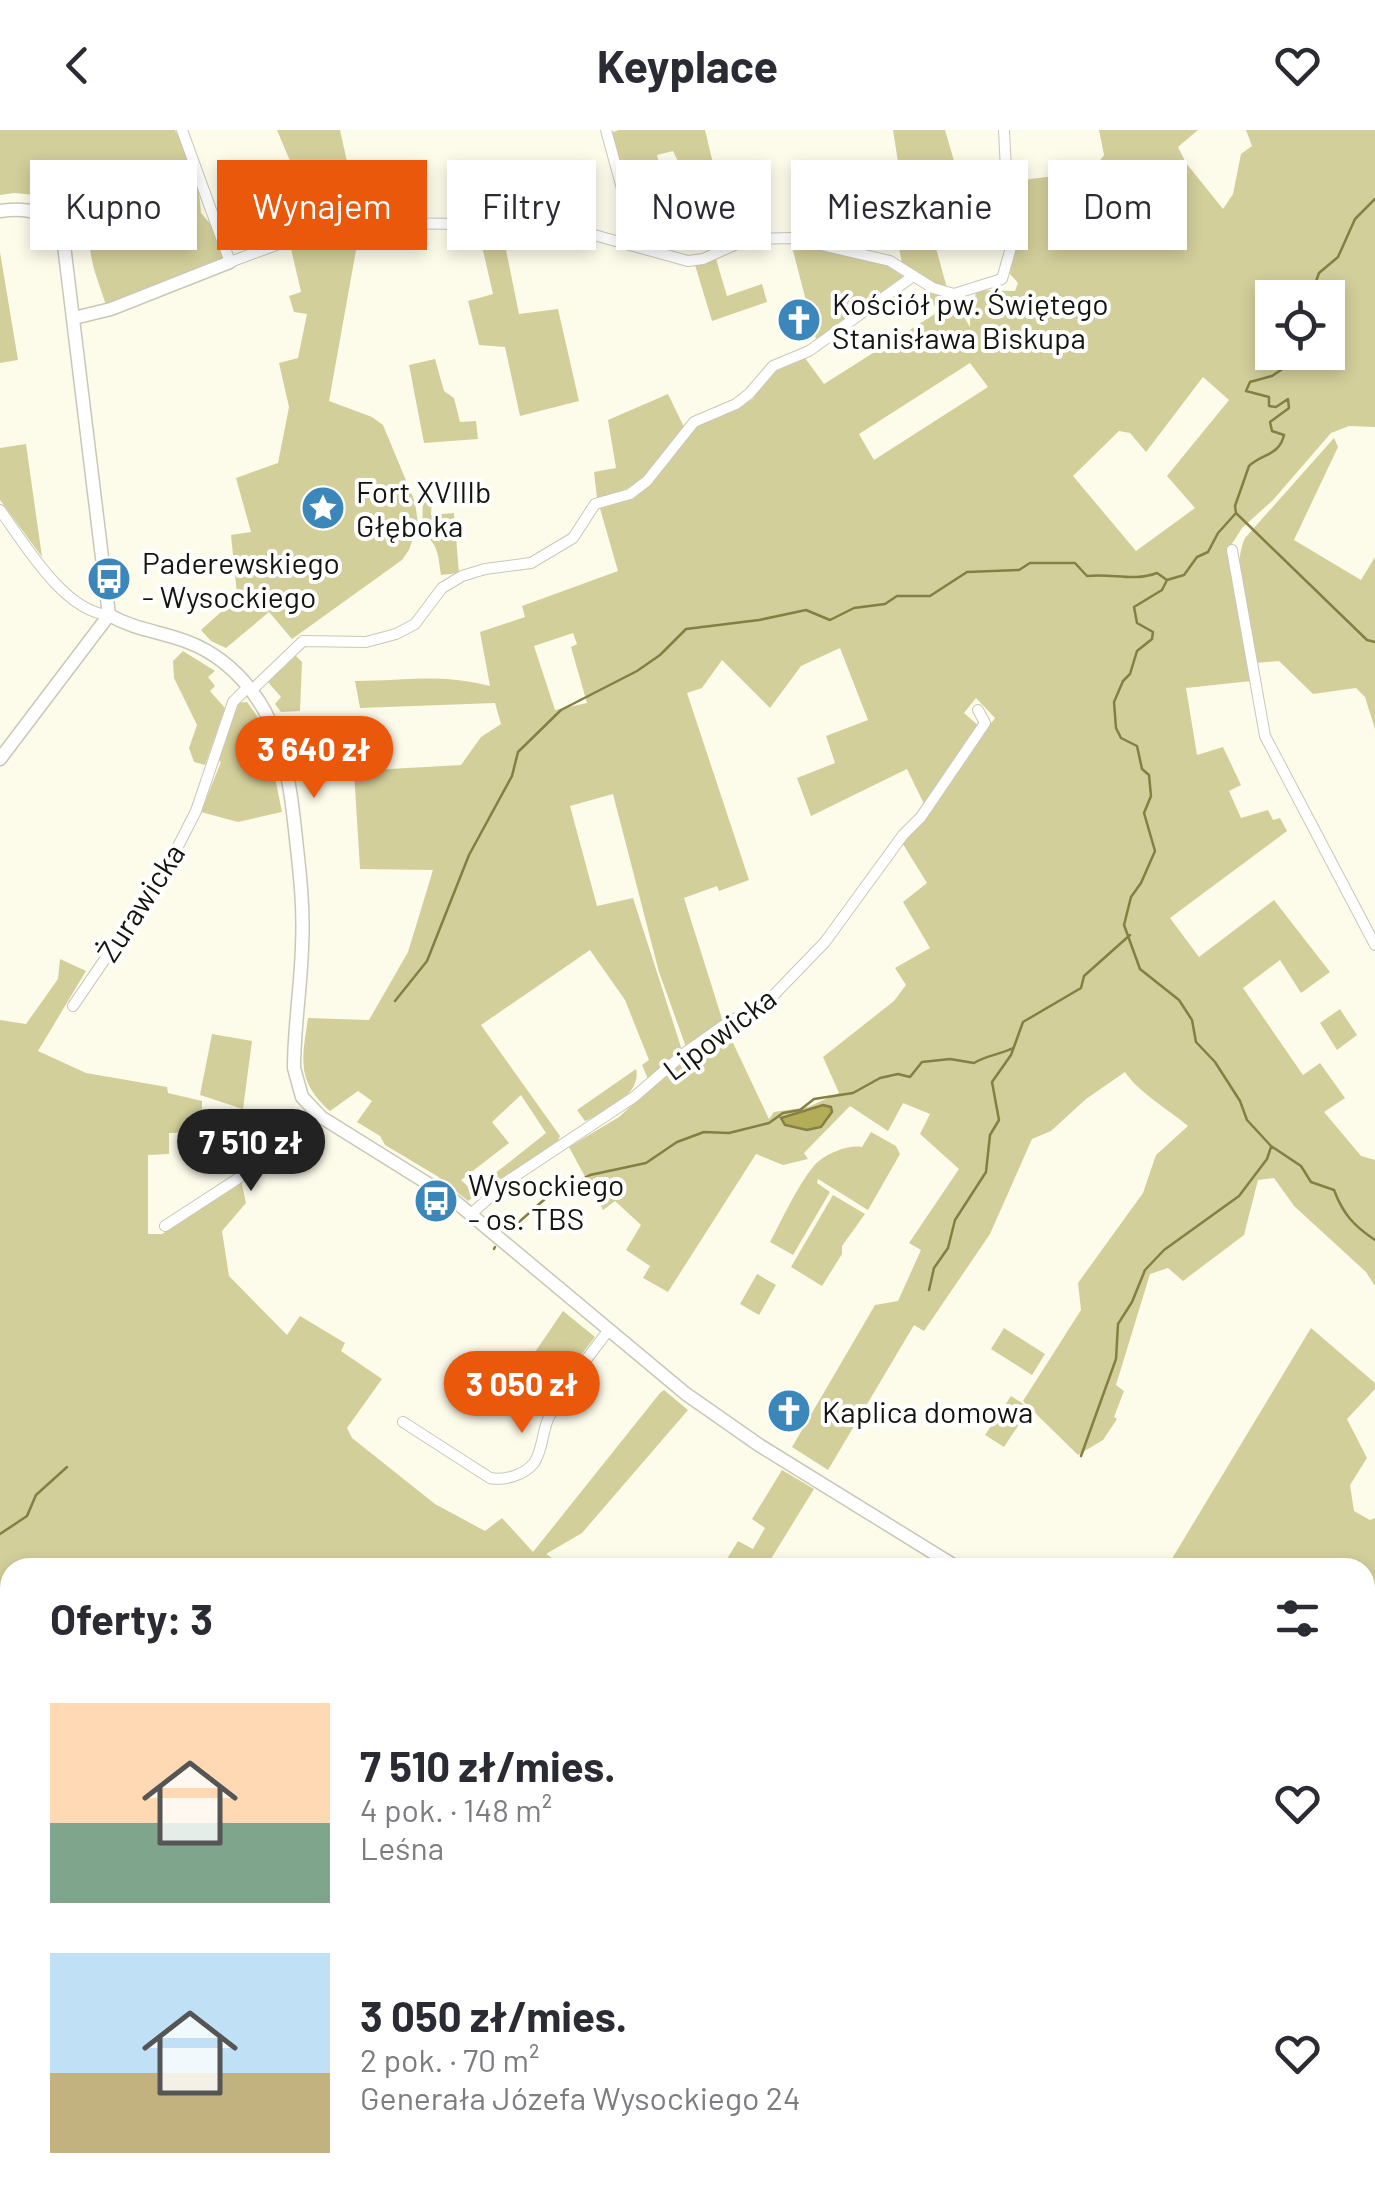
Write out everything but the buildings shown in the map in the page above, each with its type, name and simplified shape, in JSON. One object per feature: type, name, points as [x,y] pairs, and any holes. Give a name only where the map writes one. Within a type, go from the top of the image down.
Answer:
[{"type":"street","points":[[182,130],[230,262]]},
{"type":"street","points":[[606,130],[616,167]]},
{"type":"street","points":[[771,238],[792,238],[890,261],[933,288],[954,294],[985,287],[1002,279],[1010,251],[1004,130]]},
{"type":"street","points":[[0,211],[26,209],[47,217],[58,229],[66,249],[109,616],[0,758]]},
{"type":"street","points":[[74,318],[110,309],[325,227],[474,224],[526,234],[594,236],[616,242]]},
{"type":"street","points":[[650,250],[688,260],[703,259],[722,250]]},
{"type":"street","name":"Żurawicka","points":[[73,1006],[167,868],[196,811],[233,702],[303,641],[366,642],[396,634],[424,616],[442,588],[462,576],[485,568],[531,563],[558,547],[580,532],[595,504],[630,494],[647,481],[694,422],[736,404],[750,394],[773,366],[825,341],[912,277]]},
{"type":"street","points":[[0,510],[62,590],[98,615],[191,642],[222,661],[250,688],[276,730],[290,784],[302,917],[294,1068],[302,1098],[321,1117],[428,1182],[470,1214],[608,1331],[727,1424],[942,1558]]},
{"type":"street","points":[[1232,550],[1265,736],[1375,945]]},
{"type":"street","name":"Lipowicka","points":[[470,1214],[509,1180],[634,1097],[686,1052],[768,1001],[824,942],[941,789],[985,723],[978,710]]},
{"type":"street","points":[[165,1226],[277,1153],[321,1117]]},
{"type":"street","points":[[403,1422],[490,1478],[514,1476],[535,1461],[549,1416],[608,1331]]},
{"type":"shaded area","points":[[0,130],[175,130],[190,160],[30,160],[30,195],[0,195]]},
{"type":"shaded area","points":[[277,130],[340,130],[347,160],[290,160]]},
{"type":"shaded area","points":[[705,130],[712,160],[677,160],[673,151],[657,155],[658,160],[618,160],[610,133]]},
{"type":"shaded area","points":[[893,130],[945,130],[954,160],[898,160]]},
{"type":"shaded area","points":[[1099,130],[1198,130],[1178,147],[1184,160],[1100,160],[1104,155]]},
{"type":"shaded area","points":[[1246,130],[1375,130],[1375,427],[1349,426],[1331,433],[1273,500],[1242,528],[1228,550],[1251,681],[1186,688],[1197,755],[1223,747],[1241,785],[1229,791],[1241,818],[1268,810],[1273,820],[1280,818],[1287,831],[1170,918],[1199,957],[1274,900],[1330,972],[1301,993],[1280,960],[1243,988],[1303,1075],[1320,1063],[1345,1098],[1324,1112],[1361,1156],[1375,1160],[1375,1286],[1366,1272],[1294,1206],[1274,1178],[1258,1180],[1244,1235],[1183,1281],[1168,1268],[1150,1274],[1116,1385],[1124,1391],[1114,1417],[1117,1419],[1103,1440],[1078,1455],[1030,1408],[1004,1447],[985,1435],[1011,1396],[1027,1406],[1023,1401],[1081,1310],[1078,1283],[1143,1193],[1156,1155],[1188,1126],[1125,1072],[1086,1099],[1051,1131],[1032,1139],[990,1234],[924,1331],[914,1325],[828,1470],[792,1447],[875,1305],[898,1301],[921,1250],[909,1243],[959,1169],[920,1134],[930,1114],[903,1103],[888,1131],[850,1106],[804,1153],[808,1159],[783,1165],[756,1154],[668,1292],[643,1278],[650,1266],[626,1250],[641,1225],[615,1201],[603,1210],[569,1147],[619,1117],[688,1054],[726,1028],[769,1119],[774,1112],[808,1107],[839,1093],[823,1057],[894,1001],[906,985],[895,968],[930,948],[903,902],[927,883],[901,841],[995,718],[976,698],[964,713],[979,726],[924,804],[907,769],[811,816],[797,778],[835,763],[826,736],[868,720],[840,648],[801,666],[770,708],[722,660],[702,688],[687,693],[749,880],[684,898],[723,1022],[686,1047],[659,972],[613,794],[570,806],[597,906],[633,898],[682,1050],[648,1079],[642,1065],[649,1060],[625,1000],[590,950],[481,1025],[560,1136],[468,1201],[357,1122],[372,1101],[358,1091],[330,1111],[311,1090],[304,1069],[304,1046],[308,1018],[369,1020],[408,952],[433,870],[360,869],[354,771],[461,765],[481,737],[501,724],[495,703],[360,708],[355,681],[437,679],[490,686],[480,632],[525,617],[522,606],[618,571],[599,505],[634,498],[702,421],[753,399],[770,371],[805,358],[824,384],[938,312],[925,290],[952,296],[970,327],[977,290],[1015,291],[1018,283],[1010,274],[1013,250],[1028,250],[1028,179],[1048,177],[1048,250],[1187,250],[1187,164],[1223,209],[1233,194],[1241,154],[1252,146]],"holes":[[[970,363],[988,387],[874,460],[859,434]],[[1203,377],[1229,400],[1167,476],[1195,508],[1136,551],[1073,476],[1119,431],[1130,433],[1146,452]],[[573,633],[577,644],[571,647],[587,703],[555,710],[534,646]],[[521,1095],[546,1133],[473,1191],[461,1180],[509,1143],[492,1122]]]},
{"type":"shaded area","points":[[197,173],[201,213],[213,227],[217,250],[221,250],[225,261],[106,305],[91,250],[197,250]]},
{"type":"shaded area","points":[[291,250],[356,250],[329,401],[383,425],[415,502],[418,524],[402,560],[292,639],[269,612],[226,648],[211,641],[201,630],[237,594],[231,535],[251,532],[236,478],[278,463],[289,407],[279,363],[298,358],[307,314],[294,312],[289,296],[301,292]]},
{"type":"shaded area","points":[[483,250],[506,250],[519,314],[558,309],[579,401],[520,416],[505,347],[479,345],[468,301],[493,294]]},
{"type":"shaded area","points":[[793,250],[828,250],[876,259],[903,275],[901,282],[817,343]]},
{"type":"shaded area","points":[[899,250],[937,250],[947,288],[938,286],[902,263]]},
{"type":"shaded area","points":[[0,252],[18,360],[0,363]]},
{"type":"shaded area","points":[[716,259],[727,296],[762,284],[767,302],[712,321],[695,265]]},
{"type":"shaded area","points":[[435,359],[444,391],[454,398],[460,422],[476,421],[478,439],[424,443],[409,365]]},
{"type":"shaded area","points":[[668,394],[684,427],[639,481],[597,498],[594,472],[616,468],[608,420]]},
{"type":"shaded area","points":[[1334,438],[1338,447],[1294,540],[1361,580],[1375,557],[1375,729],[1365,697],[1356,688],[1313,694],[1279,661],[1256,663],[1242,600],[1239,567],[1245,538]]},
{"type":"shaded area","points":[[26,444],[42,557],[0,500],[0,448]]},
{"type":"shaded area","points":[[432,495],[431,515],[454,513],[459,573],[441,575],[435,546],[422,533],[423,496]]},
{"type":"shaded area","points":[[183,651],[215,671],[208,677],[215,686],[210,691],[225,708],[205,765],[194,762],[189,748],[197,725],[174,678],[173,661]]},
{"type":"shaded area","points":[[295,655],[302,662],[300,711],[281,712],[275,704],[281,697],[267,681]]},
{"type":"shaded area","points":[[247,702],[260,720],[275,757],[271,758],[282,812],[238,822],[201,812],[221,762],[218,760],[236,703]]},
{"type":"shaded area","points":[[60,959],[86,971],[38,1051],[86,1073],[167,1087],[168,1093],[202,1101],[202,1132],[169,1133],[169,1154],[148,1155],[148,1234],[162,1234],[241,1180],[246,1203],[222,1231],[229,1276],[287,1335],[300,1316],[345,1343],[341,1351],[382,1379],[347,1428],[352,1438],[435,1504],[485,1531],[502,1518],[533,1552],[660,1393],[664,1390],[688,1410],[582,1533],[546,1554],[552,1558],[0,1558],[0,1020],[26,1024],[58,979]]},
{"type":"shaded area","points":[[1340,1009],[1357,1035],[1337,1050],[1320,1023]]},
{"type":"shaded area","points":[[212,1034],[252,1041],[243,1109],[200,1095]]},
{"type":"shaded area","points":[[636,1069],[634,1087],[628,1094],[612,1108],[585,1121],[577,1110]]},
{"type":"shaded area","points":[[823,1105],[831,1107],[832,1112],[821,1127],[807,1130],[785,1125],[781,1118]]},
{"type":"shaded area","points":[[243,1115],[302,1126],[240,1171]]},
{"type":"shaded area","points":[[871,1132],[896,1146],[900,1154],[868,1210],[818,1179],[817,1183],[830,1192],[793,1255],[770,1242],[813,1167],[836,1151],[862,1147]]},
{"type":"shaded area","points":[[833,1195],[865,1214],[842,1246],[842,1254],[822,1286],[791,1267]]},
{"type":"shaded area","points":[[757,1274],[776,1285],[759,1315],[740,1304]]},
{"type":"shaded area","points":[[563,1311],[595,1337],[567,1373],[533,1355]]},
{"type":"shaded area","points":[[1004,1328],[1045,1354],[1032,1375],[991,1349]]},
{"type":"shaded area","points":[[1311,1328],[1375,1383],[1375,1389],[1347,1419],[1367,1458],[1350,1485],[1354,1511],[1370,1520],[1375,1518],[1375,1558],[1172,1558]]},
{"type":"shaded area","points":[[782,1470],[814,1489],[772,1558],[728,1558],[738,1541],[753,1549],[765,1528],[752,1519]]},
{"type":"waterway","points":[[1316,280],[1338,257],[1355,219],[1375,199]]},
{"type":"waterway","points":[[1281,370],[1250,382],[1246,391],[1269,397],[1269,406],[1276,407],[1288,399],[1289,408],[1270,422],[1272,431],[1284,435],[1282,442],[1249,466],[1236,513],[1367,640],[1375,642]]},
{"type":"waterway","points":[[1236,513],[1208,552],[1197,557],[1184,575],[1167,580],[1162,590],[1134,607],[1137,623],[1153,632],[1152,639],[1137,651],[1130,674],[1114,702],[1116,728],[1121,738],[1137,746],[1142,769],[1149,775],[1151,796],[1144,813],[1155,851],[1131,897],[1124,925],[1140,969],[1179,1000],[1192,1020],[1196,1042],[1215,1062],[1240,1101],[1247,1120],[1271,1146],[1301,1166],[1311,1182],[1334,1190],[1350,1219],[1375,1240]]},
{"type":"waterway","points":[[395,1001],[427,961],[469,855],[512,776],[518,752],[561,710],[637,671],[686,629],[806,610],[830,620],[854,608],[885,604],[897,596],[930,596],[967,572],[1019,570],[1030,563],[1075,563],[1087,576],[1140,577],[1157,573],[1167,580]]},
{"type":"waterway","points":[[929,1290],[934,1268],[948,1248],[955,1220],[986,1172],[990,1135],[999,1120],[992,1082],[1011,1055],[1023,1022],[1081,988],[1084,976],[1130,935]]},
{"type":"waterway","points":[[510,1230],[546,1198],[590,1175],[646,1163],[677,1142],[704,1132],[729,1133],[769,1123],[783,1113],[800,1110],[814,1099],[853,1093],[880,1078],[898,1074],[910,1077],[922,1062],[950,1059],[974,1063],[1013,1048]]},
{"type":"waterway","points":[[1081,1456],[1116,1359],[1118,1324],[1145,1270],[1164,1250],[1239,1196],[1267,1159],[1271,1147]]},
{"type":"waterway","points":[[0,1534],[27,1516],[36,1495],[67,1467]]},
{"type":"place","name":"Kościół pw. Świętego Stanisława Biskupa","points":[[799,320]]},
{"type":"place","name":"Fort XVIIIb Głęboka","points":[[323,508]]},
{"type":"place","name":"Paderewskiego - Wysockiego","points":[[109,579]]},
{"type":"place","name":"Wysockiego - os. TBS","points":[[436,1201]]},
{"type":"place","name":"Kaplica domowa","points":[[789,1411]]}]
